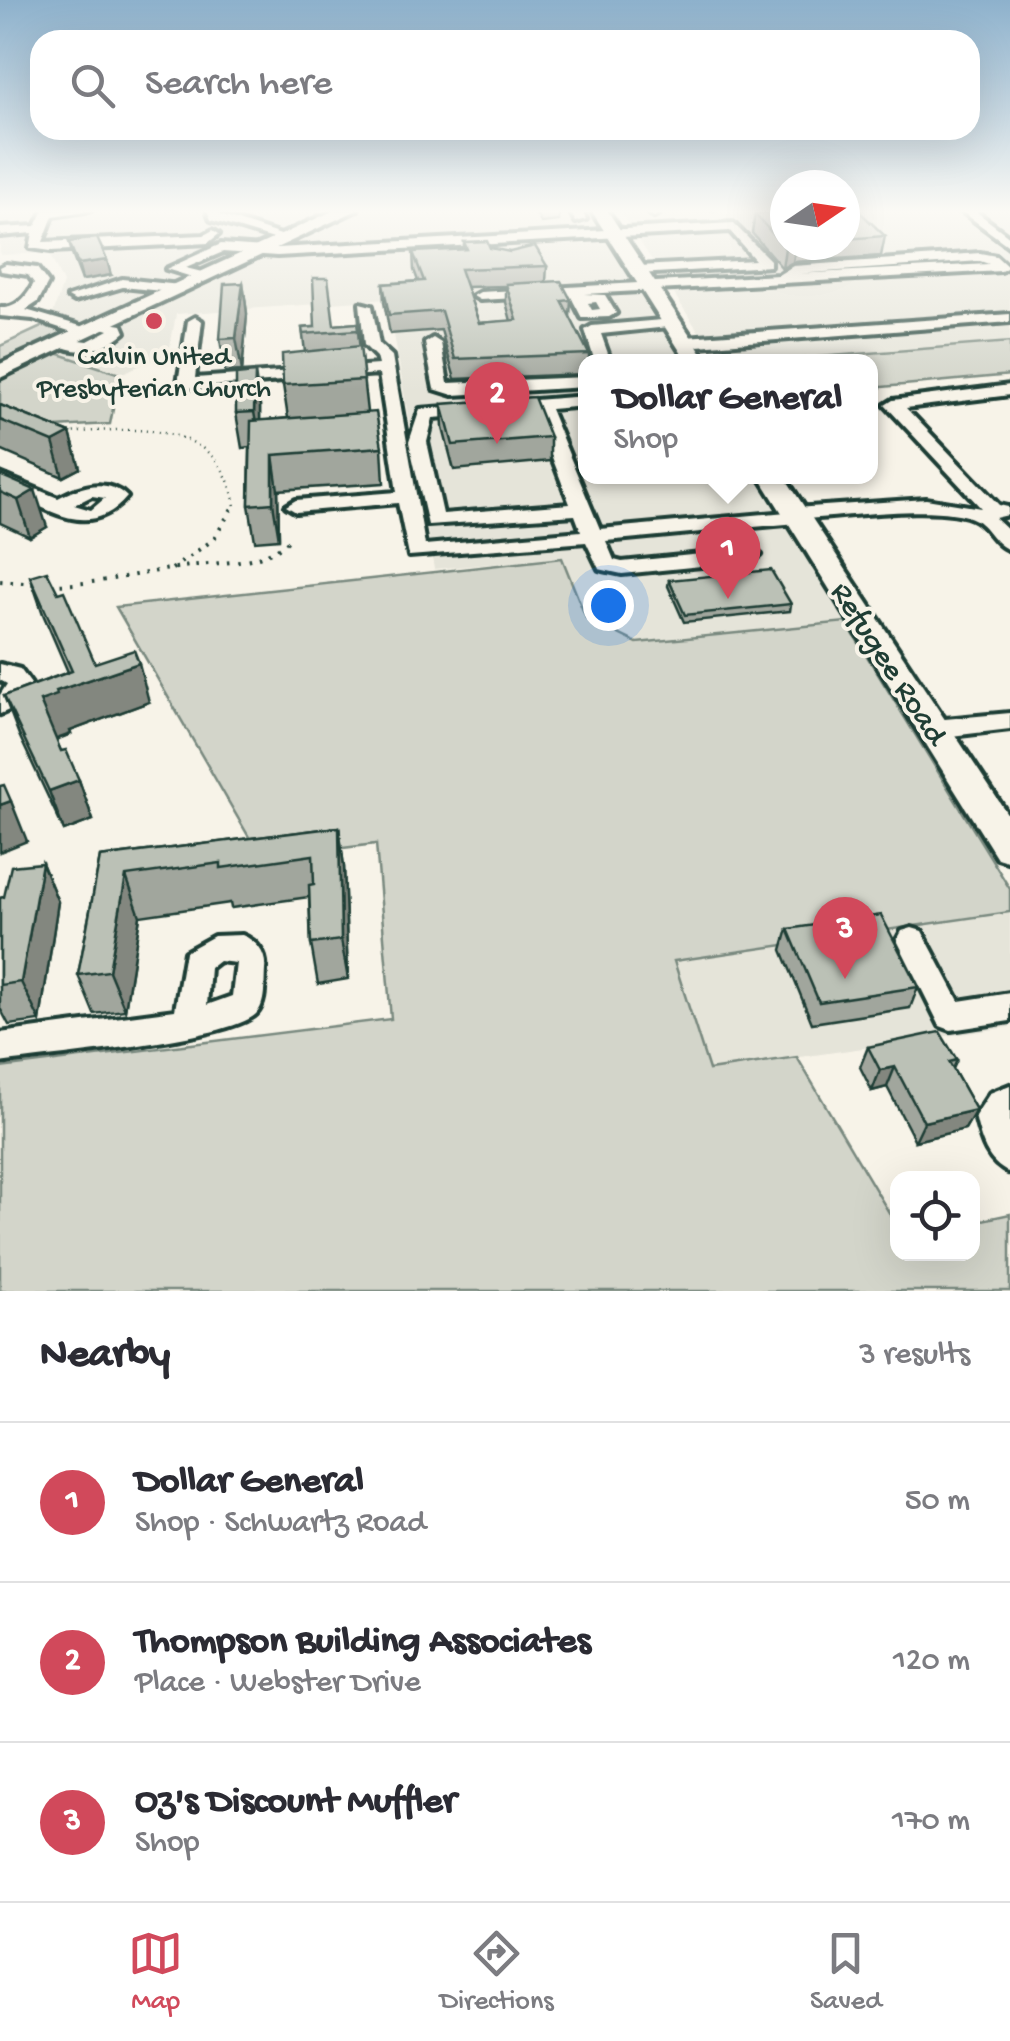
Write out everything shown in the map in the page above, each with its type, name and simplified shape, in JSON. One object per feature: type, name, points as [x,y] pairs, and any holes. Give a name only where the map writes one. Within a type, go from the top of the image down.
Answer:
[{"type":"main road","points":[[0,372],[221,270]]},
{"type":"main road","points":[[639,270],[693,354]]},
{"type":"main road","name":"Refugee Road","points":[[776,484],[1010,848]]},
{"type":"street","points":[[7,312],[33,299],[41,283],[32,271],[25,270]]},
{"type":"street","points":[[179,270],[205,278]]},
{"type":"street","points":[[480,296],[577,296],[671,270]]},
{"type":"street","points":[[786,279],[785,274],[793,270]]},
{"type":"street","points":[[644,278],[797,281],[966,270]]},
{"type":"street","points":[[75,297],[122,284],[180,289]]},
{"type":"street","points":[[365,306],[372,345],[384,356],[386,427],[406,497],[416,552],[926,505],[995,512]]},
{"type":"street","points":[[7,312],[95,328],[117,328],[117,332],[100,342],[78,348],[64,343]]},
{"type":"street","points":[[195,320],[186,383],[386,369]]},
{"type":"street","points":[[884,340],[1009,322]]},
{"type":"street","points":[[685,342],[1009,322]]},
{"type":"street","points":[[600,354],[592,330],[672,323]]},
{"type":"street","points":[[433,342],[440,386],[453,390],[578,382]]},
{"type":"street","points":[[1010,390],[893,404],[995,512],[1010,544]]},
{"type":"street","points":[[578,402],[426,413],[418,442],[435,521],[582,508]]},
{"type":"street","points":[[540,405],[576,470]]},
{"type":"street","points":[[0,480],[60,505]]},
{"type":"street","points":[[578,484],[582,508],[606,565],[622,568],[751,555]]},
{"type":"street","points":[[296,506],[406,497]]},
{"type":"street","points":[[0,672],[12,674],[19,684],[12,699],[0,706]]},
{"type":"street","points":[[934,730],[1010,721]]},
{"type":"street","points":[[912,940],[951,1016],[1010,1008]]},
{"type":"street","points":[[0,1048],[190,1022]]},
{"type":"street","points":[[1010,1101],[992,1116],[999,1140],[1010,1156]]},
{"type":"path","points":[[59,434],[134,428],[191,438],[206,448],[231,486],[236,505],[214,538],[172,568]]},
{"type":"path","points":[[0,581],[104,584],[172,568],[258,556],[280,549],[289,540]]},
{"type":"shaded area","points":[[57,270],[627,270],[679,354],[578,354],[578,484],[759,484],[846,622],[637,643],[586,618],[562,558],[434,569],[388,299],[176,314],[169,353],[120,374],[42,348],[63,283]]},
{"type":"shaded area","points":[[658,270],[1010,270],[1010,342],[857,354],[713,354]]},
{"type":"shaded area","points":[[50,323],[65,330],[67,336],[0,367],[0,346]]},
{"type":"shaded area","points":[[1010,342],[1010,375],[878,387],[878,354],[857,354]]},
{"type":"shaded area","points":[[53,352],[120,374],[110,424],[0,430],[0,377]]},
{"type":"shaded area","points":[[562,558],[586,618],[637,643],[846,622],[1010,889],[1010,912],[674,961],[709,1070],[797,1057],[890,1214],[890,1261],[980,1261],[980,1220],[1010,1214],[1010,1291],[0,1291],[0,1068],[391,1019],[376,844],[261,858],[116,607]]},
{"type":"shaded area","points":[[1010,912],[1010,1027],[709,1070],[674,960]]},
{"type":"building","points":[[420,270],[460,270],[479,323],[517,320],[506,284],[561,281],[571,300],[562,301],[589,354],[455,359],[441,311],[389,315],[383,284],[424,281]]},
{"type":"building","points":[[313,278],[328,278],[334,325],[357,323],[358,330],[303,334],[302,328],[315,327]]},
{"type":"building","points":[[243,283],[236,338],[220,339],[224,284]]},
{"type":"building","points":[[360,346],[364,380],[283,385],[282,354]]},
{"type":"building","points":[[255,373],[254,412],[236,413],[236,375]]},
{"type":"building","points":[[534,397],[550,437],[453,445],[442,404]]},
{"type":"building","points":[[0,405],[70,433],[53,442],[0,420]]},
{"type":"building","points":[[376,412],[382,447],[273,455],[273,503],[249,505],[251,421]]},
{"type":"building","points":[[0,475],[35,490],[18,500],[0,492]]},
{"type":"building","points":[[771,570],[791,604],[685,615],[669,580]]},
{"type":"building","points":[[47,571],[58,593],[64,591],[95,663],[134,650],[139,663],[56,691],[57,695],[40,701],[61,751],[66,750],[79,780],[49,791],[4,696],[72,671],[30,576]]},
{"type":"building","points":[[4,785],[11,801],[0,805],[0,786]]},
{"type":"building","points":[[339,827],[341,940],[311,944],[309,885],[314,884],[313,855],[221,868],[221,863],[126,876],[109,971],[78,975],[100,857]]},
{"type":"building","points":[[42,863],[21,982],[0,985],[0,898],[4,897],[11,866]]},
{"type":"building","points":[[881,915],[918,987],[819,1002],[788,929]]},
{"type":"building","points":[[940,1032],[957,1060],[949,1062],[976,1110],[924,1122],[895,1067],[880,1070],[868,1047]]},
{"type":"place","name":"Calvin United Presbyterian Church","points":[[154,321]]},
{"type":"place","name":"Thompson Building Associates","points":[[497,444]]},
{"type":"place","name":"Dollar General","points":[[728,599]]},
{"type":"place","name":"Oz's Discount Muffler","points":[[845,979]]}]
